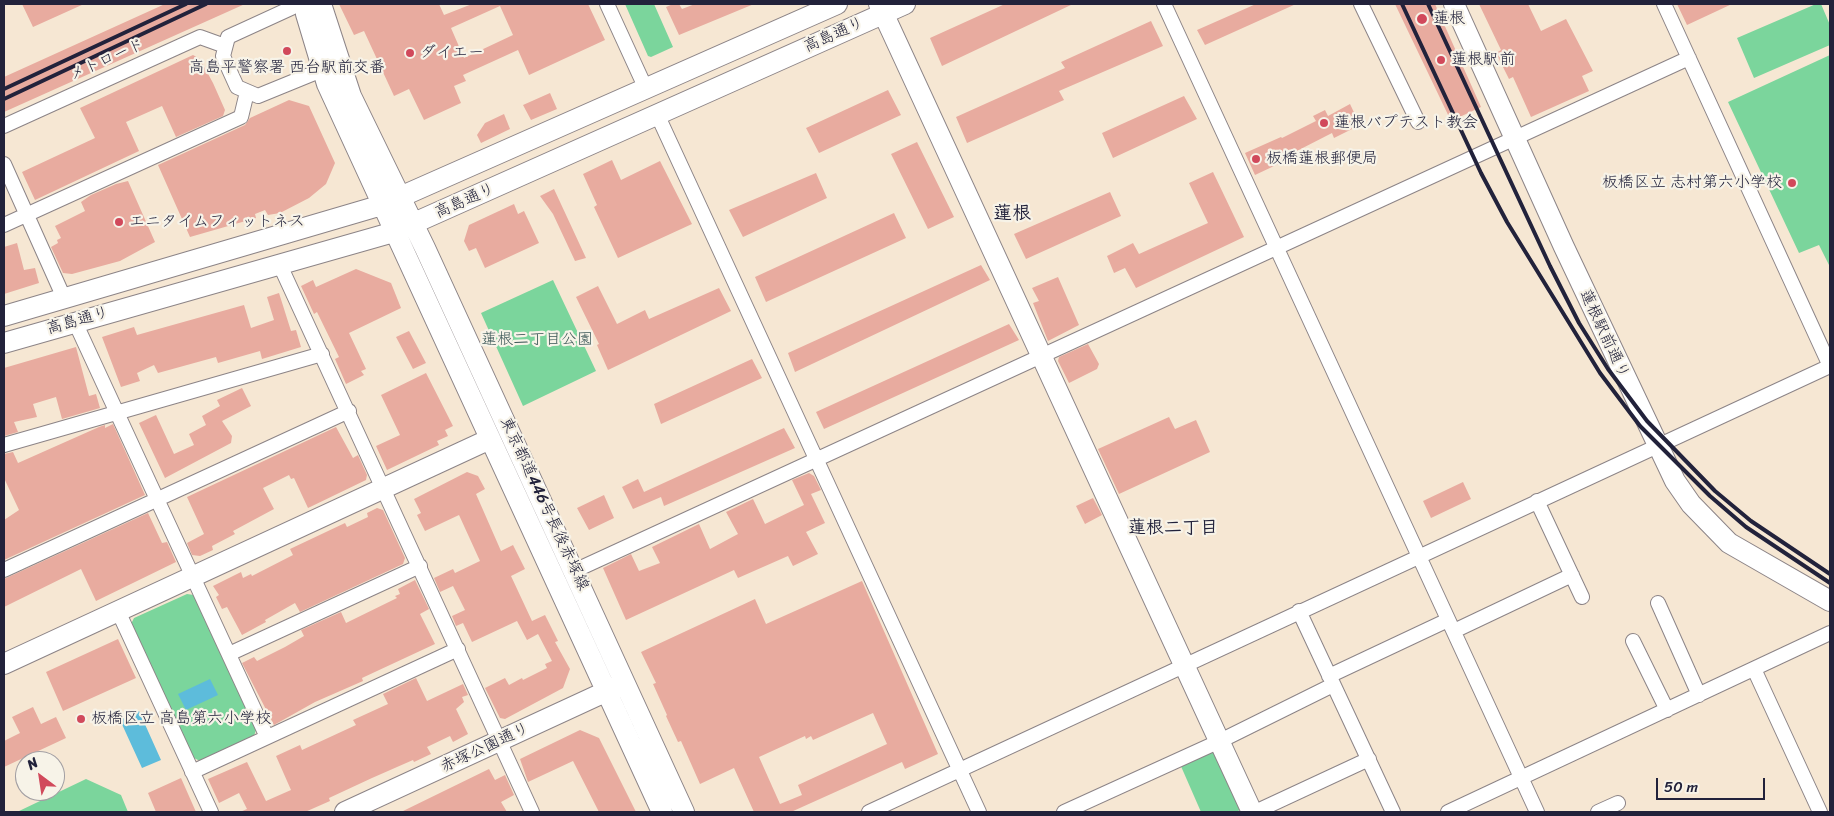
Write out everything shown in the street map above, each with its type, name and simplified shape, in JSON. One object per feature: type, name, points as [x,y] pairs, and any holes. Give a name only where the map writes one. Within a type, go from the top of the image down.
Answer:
[{"type":"main road","points":[[310,4],[306,14],[332,65]]},
{"type":"main road","points":[[318,4],[322,7],[332,65]]},
{"type":"main road","name":"高島通り","points":[[4,316],[382,205],[837,4]]},
{"type":"main road","name":"高島通り","points":[[4,343],[279,263],[394,232],[657,114],[881,9],[905,4]]},
{"type":"main road","name":"蓮根駅前通り","points":[[1454,4],[1514,139],[1675,481],[1691,504],[1729,543],[1830,601]]},
{"type":"main road","points":[[881,9],[1184,665],[1254,812]]},
{"type":"main road","name":"東京都道446号長後赤塚線","points":[[332,65],[351,96],[402,197],[574,570],[662,812]]},
{"type":"main road","name":"東京都道446号長後赤塚線","points":[[332,65],[327,84],[490,439],[616,688],[684,812]]},
{"type":"main road","points":[[5,658],[118,611],[490,439]]},
{"type":"main road","name":"赤塚公園通り","points":[[346,812],[616,688]]},
{"type":"street","points":[[300,4],[228,37],[224,46],[223,56],[237,87],[258,96],[332,65]]},
{"type":"street","points":[[607,4],[646,89]]},
{"type":"street","points":[[1164,4],[1537,812]]},
{"type":"street","points":[[1362,4],[1418,122]]},
{"type":"street","points":[[869,812],[1830,366],[1664,4]]},
{"type":"street","name":"メトロード","points":[[4,126],[200,38],[224,46]]},
{"type":"street","points":[[574,570],[1689,58]]},
{"type":"street","points":[[4,225],[241,118],[247,92]]},
{"type":"street","points":[[657,114],[979,812]]},
{"type":"street","points":[[4,164],[64,298]]},
{"type":"street","points":[[279,263],[349,411],[532,812]]},
{"type":"street","points":[[75,322],[268,737]]},
{"type":"street","points":[[4,445],[322,354]]},
{"type":"street","points":[[4,570],[349,411]]},
{"type":"street","points":[[1536,501],[1582,596]]},
{"type":"street","points":[[229,654],[420,566]]},
{"type":"street","points":[[1064,812],[1220,741],[1331,680],[1451,626],[1572,576]]},
{"type":"street","points":[[1658,603],[1700,695]]},
{"type":"street","points":[[118,611],[210,812]]},
{"type":"street","points":[[1299,611],[1393,812]]},
{"type":"street","points":[[1448,812],[1830,633]]},
{"type":"street","points":[[1633,641],[1666,710]]},
{"type":"street","points":[[192,772],[458,649]]},
{"type":"street","points":[[1754,670],[1820,812]]},
{"type":"street","points":[[1254,812],[1369,759]]},
{"type":"street","points":[[1598,812],[1618,803]]},
{"type":"green space","points":[[625,4],[654,4],[673,47],[651,57],[648,56]]},
{"type":"green space","points":[[1816,4],[1821,4],[1830,25],[1830,45],[1754,78],[1737,38]]},
{"type":"green space","points":[[1830,55],[1829,265],[1819,245],[1799,253],[1728,102]]},
{"type":"green space","name":"蓮根二丁目公園","points":[[553,280],[596,371],[523,406],[481,313]]},
{"type":"green space","points":[[187,594],[194,595],[256,730],[254,736],[200,761],[192,757],[131,624],[134,618]]},
{"type":"green space","points":[[1209,750],[1217,755],[1240,808],[1238,812],[1201,812],[1180,764]]},
{"type":"green space","points":[[86,779],[121,795],[128,812],[17,812],[40,801],[65,801],[65,789]]},
{"type":"water","points":[[210,679],[218,695],[186,710],[178,694]]},
{"type":"water","points":[[139,711],[161,760],[142,768],[120,720]]},
{"type":"building","points":[[22,4],[84,4],[33,27]]},
{"type":"building","points":[[165,4],[245,4],[4,112],[4,77]]},
{"type":"building","points":[[339,4],[439,4],[444,15],[472,4],[588,4],[605,40],[529,75],[518,50],[463,75],[466,81],[454,86],[461,103],[424,120],[409,89],[394,96],[364,31],[354,35]],"holes":[[[500,6],[513,35],[464,58],[451,28]]]},
{"type":"building","points":[[679,4],[682,9],[695,4],[754,4],[679,35],[666,7]]},
{"type":"building","points":[[1005,4],[1073,4],[942,66],[930,38]]},
{"type":"building","points":[[1256,4],[1296,4],[1205,45],[1197,30]]},
{"type":"building","name":"蓮根駅前","points":[[1395,4],[1435,4],[1481,107],[1451,121]]},
{"type":"building","points":[[1479,4],[1528,4],[1541,31],[1566,19],[1593,71],[1582,76],[1589,91],[1531,117],[1513,77],[1509,79],[1496,53],[1501,50]]},
{"type":"building","points":[[1677,4],[1732,4],[1687,25]]},
{"type":"building","points":[[1151,21],[1163,46],[1059,91],[1064,100],[967,143],[956,117],[1065,68],[1061,62]]},
{"type":"building","points":[[193,55],[200,59],[213,83],[225,110],[223,116],[176,137],[162,106],[126,122],[139,151],[35,200],[22,172],[95,138],[80,108]]},
{"type":"building","points":[[888,90],[901,115],[819,153],[806,128]]},
{"type":"building","points":[[550,93],[557,109],[531,120],[523,105]]},
{"type":"building","points":[[1184,96],[1197,119],[1113,158],[1102,133]]},
{"type":"building","points":[[289,100],[309,106],[335,163],[326,184],[309,198],[280,213],[268,215],[265,210],[255,214],[256,218],[190,237],[158,165],[245,125],[250,118]]},
{"type":"building","points":[[1350,104],[1360,125],[1334,138],[1332,133],[1289,155],[1291,158],[1255,175],[1245,153],[1282,138],[1316,121],[1313,116],[1325,110],[1328,116]]},
{"type":"building","points":[[504,114],[510,129],[481,143],[477,135],[485,123]]},
{"type":"building","points":[[917,142],[954,217],[928,229],[891,154]]},
{"type":"building","points":[[612,160],[621,180],[660,161],[692,224],[618,258],[594,207],[597,205],[583,174]]},
{"type":"building","points":[[1213,172],[1244,237],[1136,288],[1125,268],[1114,273],[1107,256],[1133,243],[1139,254],[1208,223],[1189,183]]},
{"type":"building","points":[[816,173],[827,198],[743,237],[729,210]]},
{"type":"building","points":[[128,181],[155,242],[120,261],[72,274],[63,273],[51,247],[58,243],[57,240],[61,238],[55,226],[85,211],[81,202],[91,195]]},
{"type":"building","points":[[554,189],[586,258],[575,261],[553,214],[540,196]]},
{"type":"building","points":[[1110,192],[1121,216],[1026,259],[1014,234]]},
{"type":"building","points":[[514,204],[518,214],[524,211],[539,243],[485,268],[476,248],[469,251],[464,241],[469,225]]},
{"type":"building","points":[[894,213],[906,238],[766,302],[755,277]]},
{"type":"building","points":[[17,243],[24,270],[35,268],[39,283],[4,294],[4,247]]},
{"type":"building","points":[[981,265],[990,280],[795,372],[788,353]]},
{"type":"building","points":[[356,269],[391,283],[401,308],[349,333],[366,369],[361,371],[364,375],[346,384],[335,359],[339,357],[317,312],[314,314],[301,286],[313,280],[316,287]]},
{"type":"building","points":[[1058,277],[1079,325],[1048,341],[1033,303],[1039,301],[1032,288]]},
{"type":"building","points":[[598,286],[617,324],[645,310],[649,319],[719,288],[731,311],[608,370],[597,345],[599,344],[576,297]]},
{"type":"building","points":[[279,293],[291,331],[296,330],[301,347],[262,359],[260,351],[218,363],[216,357],[158,373],[154,365],[137,373],[140,381],[121,387],[102,337],[134,327],[137,335],[244,305],[251,328],[274,320],[267,297]]},
{"type":"building","points":[[1009,324],[1019,340],[824,429],[816,412]]},
{"type":"building","points":[[409,331],[426,363],[413,369],[396,337]]},
{"type":"building","points":[[1088,344],[1099,364],[1097,369],[1069,383],[1058,361],[1059,357]]},
{"type":"building","points":[[76,347],[89,396],[96,394],[100,408],[62,419],[56,397],[33,404],[37,417],[14,422],[18,432],[4,436],[4,368]]},
{"type":"building","points":[[752,359],[762,378],[661,424],[654,404]]},
{"type":"building","points":[[426,373],[453,426],[445,430],[448,436],[437,441],[439,445],[387,470],[376,446],[400,435],[381,395]]},
{"type":"building","points":[[242,388],[251,406],[222,421],[232,436],[231,443],[165,478],[139,423],[156,415],[174,454],[194,445],[189,434],[206,425],[202,416],[220,406],[217,400]]},
{"type":"building","points":[[1169,417],[1175,429],[1196,420],[1210,452],[1119,494],[1098,449]]},
{"type":"building","points":[[113,424],[145,495],[4,560],[4,520],[19,510],[4,478],[4,454],[13,452],[18,463],[99,427],[105,425],[105,428]]},
{"type":"building","points":[[336,427],[353,458],[358,455],[367,475],[366,480],[308,508],[294,478],[291,479],[289,475],[263,488],[274,509],[233,531],[235,534],[212,546],[213,550],[200,556],[192,555],[187,543],[204,534],[187,497]]},
{"type":"building","points":[[784,428],[795,448],[664,506],[661,497],[633,509],[622,487],[638,479],[644,492]]},
{"type":"building","points":[[467,472],[478,476],[485,489],[476,494],[501,551],[513,545],[525,569],[511,576],[532,621],[545,615],[558,641],[555,642],[570,669],[563,688],[505,719],[500,718],[485,688],[505,678],[509,685],[522,678],[523,680],[547,668],[545,664],[552,661],[538,634],[527,640],[517,621],[472,642],[463,623],[456,626],[452,616],[465,610],[453,586],[440,592],[434,578],[453,569],[455,573],[480,561],[459,515],[425,531],[417,515],[421,513],[414,499]]},
{"type":"building","points":[[809,473],[814,476],[821,490],[811,494],[825,523],[806,532],[818,554],[793,566],[788,556],[738,578],[734,570],[626,620],[603,568],[631,554],[639,571],[660,563],[652,547],[699,524],[710,549],[738,534],[726,512],[753,499],[765,524],[804,505],[792,480]]},
{"type":"building","points":[[1463,482],[1471,499],[1431,518],[1423,501]]},
{"type":"building","points":[[604,495],[614,518],[589,530],[577,508]]},
{"type":"building","points":[[1093,498],[1102,515],[1085,524],[1076,506]]},
{"type":"building","points":[[377,508],[383,510],[405,558],[403,564],[300,612],[295,603],[242,635],[227,607],[222,609],[216,597],[219,595],[213,586],[241,572],[243,578],[251,574],[252,576],[293,555],[290,549],[345,523],[347,527],[368,517],[367,513]]},
{"type":"building","points":[[148,513],[162,543],[167,542],[176,562],[96,601],[81,569],[4,607],[4,579]]},
{"type":"building","points":[[415,580],[429,609],[420,614],[435,644],[362,678],[363,681],[315,702],[274,725],[242,663],[254,657],[257,661],[285,647],[304,636],[301,630],[341,612],[346,623],[397,598],[395,596],[400,594],[398,589]]},
{"type":"building","points":[[862,581],[938,754],[905,769],[902,762],[791,812],[754,812],[734,768],[700,784],[681,741],[678,742],[666,716],[653,684],[656,683],[641,652],[755,599],[766,624]],"holes":[[[873,713],[887,744],[798,785],[802,795],[780,804],[759,757],[805,736],[806,739],[811,736],[813,740]]]},
{"type":"building","points":[[118,639],[136,678],[63,711],[46,672]]},
{"type":"building","points":[[416,678],[427,701],[463,684],[468,695],[462,697],[464,702],[456,709],[468,734],[453,742],[450,736],[427,747],[431,754],[372,778],[329,798],[330,801],[305,812],[240,812],[247,809],[239,793],[219,803],[208,779],[247,762],[266,801],[291,790],[276,756],[300,745],[302,750],[356,725],[353,720],[388,704],[383,694]]},
{"type":"building","points":[[33,707],[41,724],[56,717],[66,738],[38,751],[15,751],[15,762],[4,767],[4,741],[20,733],[12,717]]},
{"type":"building","points":[[580,730],[599,738],[636,812],[599,812],[573,761],[528,782],[520,759]]},
{"type":"building","points":[[489,769],[495,780],[505,775],[514,795],[501,802],[507,812],[401,812]]},
{"type":"building","points":[[181,778],[196,812],[156,812],[148,793]]},
{"type":"railway","points":[[4,89],[186,4]]},
{"type":"railway","points":[[4,99],[206,4]]},
{"type":"railway","points":[[1402,4],[1481,173],[1507,222],[1600,373],[1640,426],[1710,496],[1746,527],[1830,583]]},
{"type":"railway","points":[[1428,4],[1550,266],[1579,323],[1608,369],[1647,421],[1715,491],[1751,521],[1830,574]]},
{"type":"place","name":"蓮根","points":[[1422,19]]},
{"type":"place","name":"高島平警察署 西台駅前交番","points":[[287,51]]},
{"type":"place","name":"ダイエー","points":[[410,53]]},
{"type":"place","name":"蓮根駅前","points":[[1441,60]]},
{"type":"place","name":"蓮根バプテスト教会","points":[[1324,123]]},
{"type":"place","name":"板橋蓮根郵便局","points":[[1256,159]]},
{"type":"place","name":"板橋区立 志村第六小学校","points":[[1792,183]]},
{"type":"place","name":"エニタイムフィットネス","points":[[119,222]]},
{"type":"place","name":"板橋区立 高島第六小学校","points":[[81,719]]},
{"type":"district","name":"蓮根","points":[[1012,214]]},
{"type":"district","name":"蓮根二丁目","points":[[1173,528]]}]
